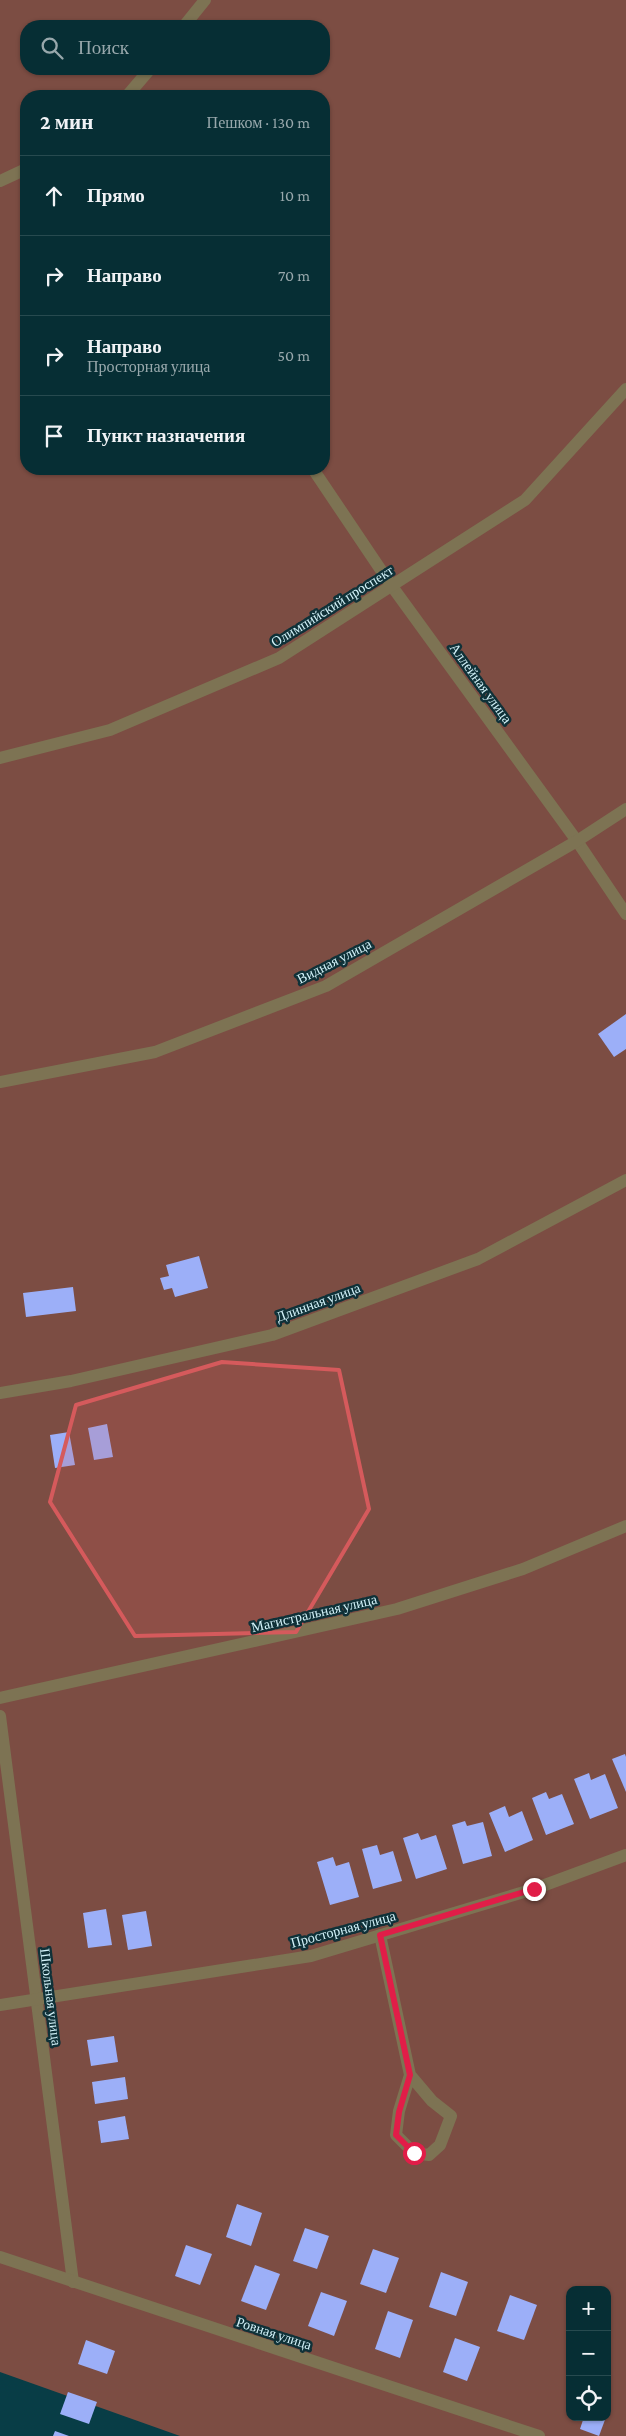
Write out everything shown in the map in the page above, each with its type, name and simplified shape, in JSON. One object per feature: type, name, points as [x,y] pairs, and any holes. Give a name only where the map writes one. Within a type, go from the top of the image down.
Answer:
[{"type":"street","points":[[189,20],[205,0]]},
{"type":"street","points":[[132,90],[145,75]]},
{"type":"street","points":[[0,181],[20,172]]},
{"type":"street","name":"Олимпийский проспект","points":[[0,758],[110,730],[278,658],[525,500],[626,389]]},
{"type":"street","name":"Аллейная улица","points":[[316,475],[391,586],[577,842],[626,914]]},
{"type":"street","name":"Видная улица","points":[[0,1082],[155,1052],[326,986],[577,842],[626,809]]},
{"type":"street","name":"Длинная улица","points":[[0,1393],[71,1381],[272,1335],[478,1260],[626,1180]]},
{"type":"street","name":"Магистральная улица","points":[[0,1698],[398,1609],[523,1569],[626,1526]]},
{"type":"street","name":"Школьная улица","points":[[0,1716],[73,2282]]},
{"type":"street","name":"Просторная улица","points":[[0,2005],[36,2001],[311,1956],[534,1889],[626,1855]]},
{"type":"street","points":[[380,1935],[410,2075],[432,2101],[450,2116],[440,2145],[430,2155],[414,2153],[396,2135],[399,2112],[410,2075]]},
{"type":"street","name":"Ровная улица","points":[[0,2256],[73,2282],[539,2436]]},
{"type":"highlighted area","points":[[222,1362],[339,1370],[369,1509],[296,1632],[135,1636],[50,1502],[76,1405]]},
{"type":"shaded area","points":[[0,0],[626,0],[626,2436],[180,2436],[0,2372]]},
{"type":"building","points":[[626,1014],[626,1049],[614,1057],[598,1034]]},
{"type":"building","points":[[199,1256],[208,1288],[175,1297],[172,1288],[164,1290],[160,1278],[169,1276],[166,1265]]},
{"type":"building","points":[[73,1287],[76,1311],[26,1317],[23,1293]]},
{"type":"building","points":[[107,1424],[113,1457],[94,1460],[88,1428]]},
{"type":"building","points":[[69,1432],[75,1465],[55,1468],[50,1435]]},
{"type":"building","points":[[625,1754],[626,1757],[626,1792],[612,1759]]},
{"type":"building","points":[[589,1773],[591,1780],[605,1774],[618,1808],[590,1819],[574,1779]]},
{"type":"building","points":[[546,1792],[549,1799],[562,1794],[574,1824],[546,1835],[532,1798]]},
{"type":"building","points":[[505,1806],[509,1817],[522,1811],[533,1840],[505,1852],[489,1813]]},
{"type":"building","points":[[465,1821],[467,1826],[483,1822],[492,1856],[463,1864],[452,1825]]},
{"type":"building","points":[[418,1833],[421,1840],[436,1835],[447,1869],[416,1879],[403,1838]]},
{"type":"building","points":[[377,1845],[380,1855],[393,1851],[402,1881],[373,1889],[362,1849]]},
{"type":"building","points":[[333,1857],[336,1866],[349,1862],[359,1897],[330,1905],[317,1862]]},
{"type":"building","points":[[106,1909],[112,1945],[88,1948],[83,1913]]},
{"type":"building","points":[[146,1911],[152,1946],[128,1950],[122,1915]]},
{"type":"building","points":[[114,2036],[118,2062],[91,2066],[87,2040]]},
{"type":"building","points":[[125,2077],[128,2099],[95,2104],[92,2082]]},
{"type":"building","points":[[125,2116],[129,2139],[101,2143],[98,2121]]},
{"type":"building","points":[[237,2204],[262,2213],[251,2246],[226,2237]]},
{"type":"building","points":[[305,2228],[329,2236],[317,2269],[293,2261]]},
{"type":"building","points":[[186,2245],[212,2254],[200,2285],[175,2276]]},
{"type":"building","points":[[373,2249],[399,2258],[386,2293],[360,2284]]},
{"type":"building","points":[[255,2265],[280,2274],[266,2310],[241,2301]]},
{"type":"building","points":[[441,2272],[468,2282],[456,2316],[429,2307]]},
{"type":"building","points":[[321,2292],[347,2301],[334,2336],[308,2326]]},
{"type":"building","points":[[510,2295],[537,2305],[524,2340],[497,2331]]},
{"type":"building","points":[[388,2311],[413,2320],[400,2358],[375,2349]]},
{"type":"building","points":[[455,2338],[480,2347],[467,2381],[443,2372]]},
{"type":"building","points":[[86,2340],[115,2351],[107,2374],[78,2364]]},
{"type":"building","points":[[68,2392],[97,2402],[89,2424],[60,2414]]},
{"type":"building","points":[[583,2421],[605,2421],[599,2436],[580,2429]]},
{"type":"building","points":[[55,2431],[69,2436],[53,2436]]},
{"type":"route","points":[[414,2153],[396,2135],[399,2112],[410,2075],[380,1935],[534,1889]]}]
